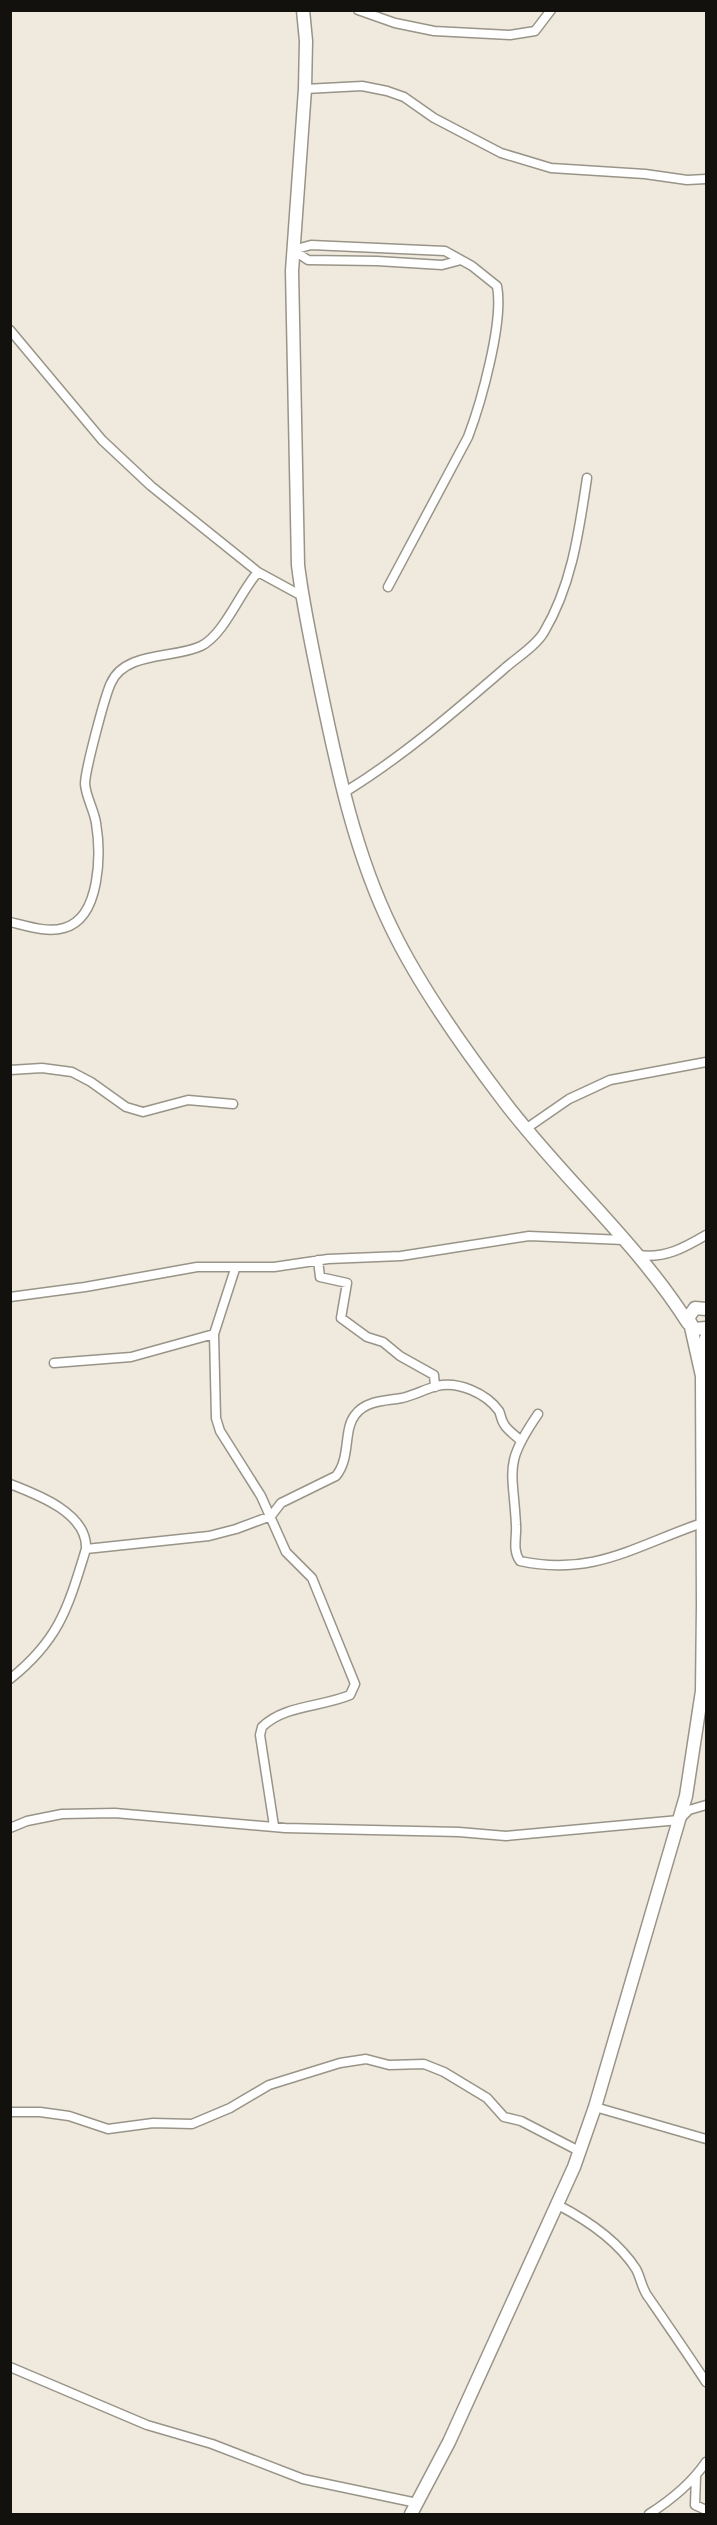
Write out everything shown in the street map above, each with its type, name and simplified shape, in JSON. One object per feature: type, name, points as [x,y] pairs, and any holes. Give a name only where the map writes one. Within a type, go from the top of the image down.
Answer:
[{"type":"street","points":[[303,10],[306,40],[305,89],[293,250],[292,344],[298,565],[302,596],[345,792],[373,884],[391,928],[442,1012],[503,1100],[638,1255],[671,1296],[690,1325],[698,1330],[706,1328]]},
{"type":"street","points":[[358,10],[395,23],[434,31],[510,35],[535,31],[551,10]]},
{"type":"street","points":[[305,89],[362,86],[387,91],[404,97],[434,118],[501,153],[552,168],[645,174],[687,180],[706,179]]},
{"type":"street","points":[[293,250],[311,245],[380,246],[445,251],[497,286],[500,297],[486,374],[468,437],[388,587]]},
{"type":"street","points":[[293,250],[308,260],[442,265],[461,260]]},
{"type":"street","points":[[10,330],[102,440],[151,486],[258,572],[302,596]]},
{"type":"street","points":[[345,792],[377,773],[432,730],[543,635],[563,595],[578,535],[587,478]]},
{"type":"street","points":[[10,922],[48,930],[72,925],[80,918],[95,890],[98,842],[86,777],[114,678],[134,663],[202,646],[216,634],[241,593],[258,572]]},
{"type":"street","points":[[527,1128],[569,1099],[610,1080],[706,1062]]},
{"type":"street","points":[[10,1070],[42,1068],[72,1072],[91,1082],[126,1107],[143,1112],[188,1100],[233,1104]]},
{"type":"street","points":[[638,1255],[662,1256],[686,1248],[706,1235]]},
{"type":"street","points":[[10,1297],[85,1287],[197,1267],[235,1269],[274,1267],[318,1260],[401,1256],[530,1236],[624,1240]]},
{"type":"street","points":[[318,1260],[320,1276],[347,1283],[341,1318],[367,1337],[393,1348],[400,1356],[427,1369],[434,1375],[435,1387]]},
{"type":"street","points":[[235,1269],[214,1334],[216,1410],[220,1431],[261,1496],[286,1552],[312,1578],[355,1684],[350,1695],[331,1703],[285,1712],[262,1727],[260,1734],[274,1826]]},
{"type":"street","points":[[671,1296],[703,1308]]},
{"type":"street","points":[[702,1376],[689,1314],[703,1308]]},
{"type":"street","points":[[54,1363],[131,1357],[214,1334]]},
{"type":"street","points":[[10,2367],[147,2425],[212,2444],[303,2479],[414,2509],[450,2442],[558,2205],[579,2151],[595,2107],[679,1820],[694,1751],[702,1691],[702,1376],[706,1338]]},
{"type":"street","points":[[86,1550],[209,1536],[271,1516],[281,1503],[336,1476],[345,1458],[352,1421],[363,1407],[372,1403],[420,1394],[435,1387],[466,1388],[484,1397],[500,1412],[504,1424],[520,1440]]},
{"type":"street","points":[[538,1414],[520,1440],[511,1474],[516,1526],[515,1550],[520,1561],[559,1565],[608,1560],[702,1523]]},
{"type":"street","points":[[10,1484],[73,1518],[84,1528],[86,1550],[60,1626],[29,1664],[10,1679]]},
{"type":"street","points":[[10,1828],[27,1821],[62,1814],[115,1814],[274,1826],[506,1836],[679,1820],[689,1810],[706,1805]]},
{"type":"street","points":[[10,2112],[40,2112],[69,2116],[108,2129],[153,2123],[192,2124],[222,2113],[270,2085],[340,2063],[366,2059],[389,2065],[424,2064],[444,2072],[487,2098],[504,2117],[521,2121],[579,2151]]},
{"type":"street","points":[[595,2107],[706,2139]]},
{"type":"street","points":[[558,2205],[579,2216],[607,2237],[626,2256],[637,2270],[647,2296],[674,2329],[706,2382]]},
{"type":"street","points":[[649,2514],[670,2500],[696,2476],[706,2462]]},
{"type":"street","points":[[696,2476],[695,2505],[706,2510]]}]
